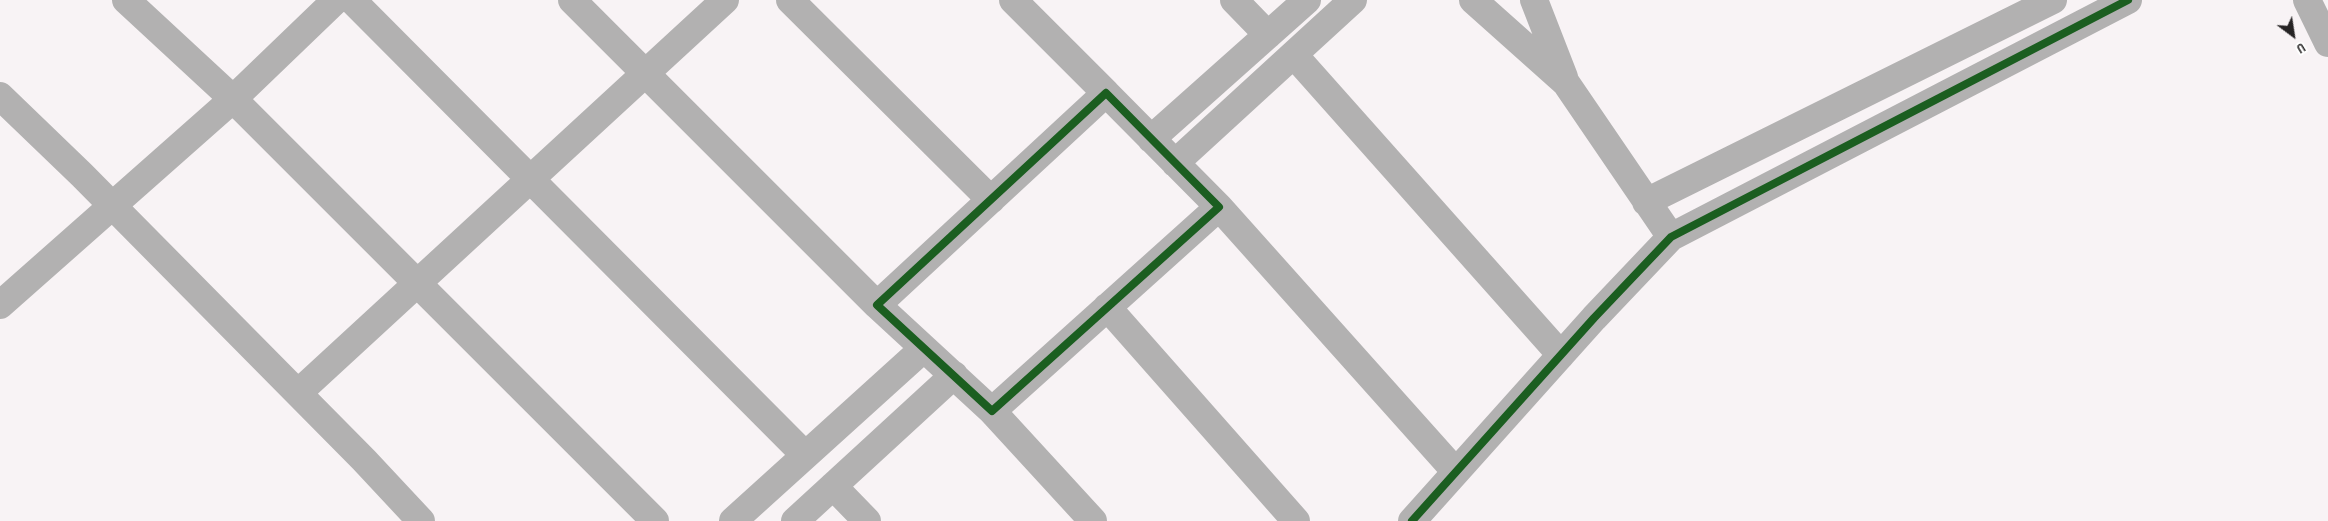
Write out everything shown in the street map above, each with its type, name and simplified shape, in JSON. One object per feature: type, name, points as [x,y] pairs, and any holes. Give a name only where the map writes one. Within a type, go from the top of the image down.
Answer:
[{"type":"street","points":[[126,0],[232,99],[416,285],[655,521]]},
{"type":"street","points":[[0,305],[232,99],[336,0]]},
{"type":"street","points":[[352,0],[806,455]]},
{"type":"street","points":[[572,0],[877,305],[992,411],[1093,521]]},
{"type":"street","points":[[298,393],[725,0]]},
{"type":"street","points":[[790,0],[990,200]]},
{"type":"street","points":[[1013,0],[1219,207],[1456,472]]},
{"type":"street","points":[[1234,0],[1268,35]]},
{"type":"street","points":[[1151,139],[1307,0]]},
{"type":"street","points":[[1175,163],[1354,0]]},
{"type":"street","points":[[1473,0],[1566,83]]},
{"type":"street","points":[[1534,0],[1566,83],[1671,236]]},
{"type":"street","points":[[1412,521],[1671,236],[2128,0]]},
{"type":"street","points":[[2307,0],[2328,42]]},
{"type":"street","points":[[1646,202],[1935,59],[2047,1],[2061,35]]},
{"type":"street","points":[[1294,55],[1562,355]]},
{"type":"street","points":[[1935,59],[1951,90]]},
{"type":"street","points":[[877,305],[1106,93]]},
{"type":"street","points":[[0,96],[298,393],[421,521]]},
{"type":"street","points":[[992,411],[1219,207]]},
{"type":"street","points":[[1107,307],[1296,521]]},
{"type":"street","points":[[733,521],[923,349]]},
{"type":"street","points":[[795,521],[954,375]]},
{"type":"street","points":[[833,486],[867,521]]},
{"type":"cycle path","points":[[1412,521],[1594,318],[1671,237],[2128,0]]},
{"type":"cycle path","points":[[1106,93],[1219,207],[992,411],[877,305],[1106,93]]}]
